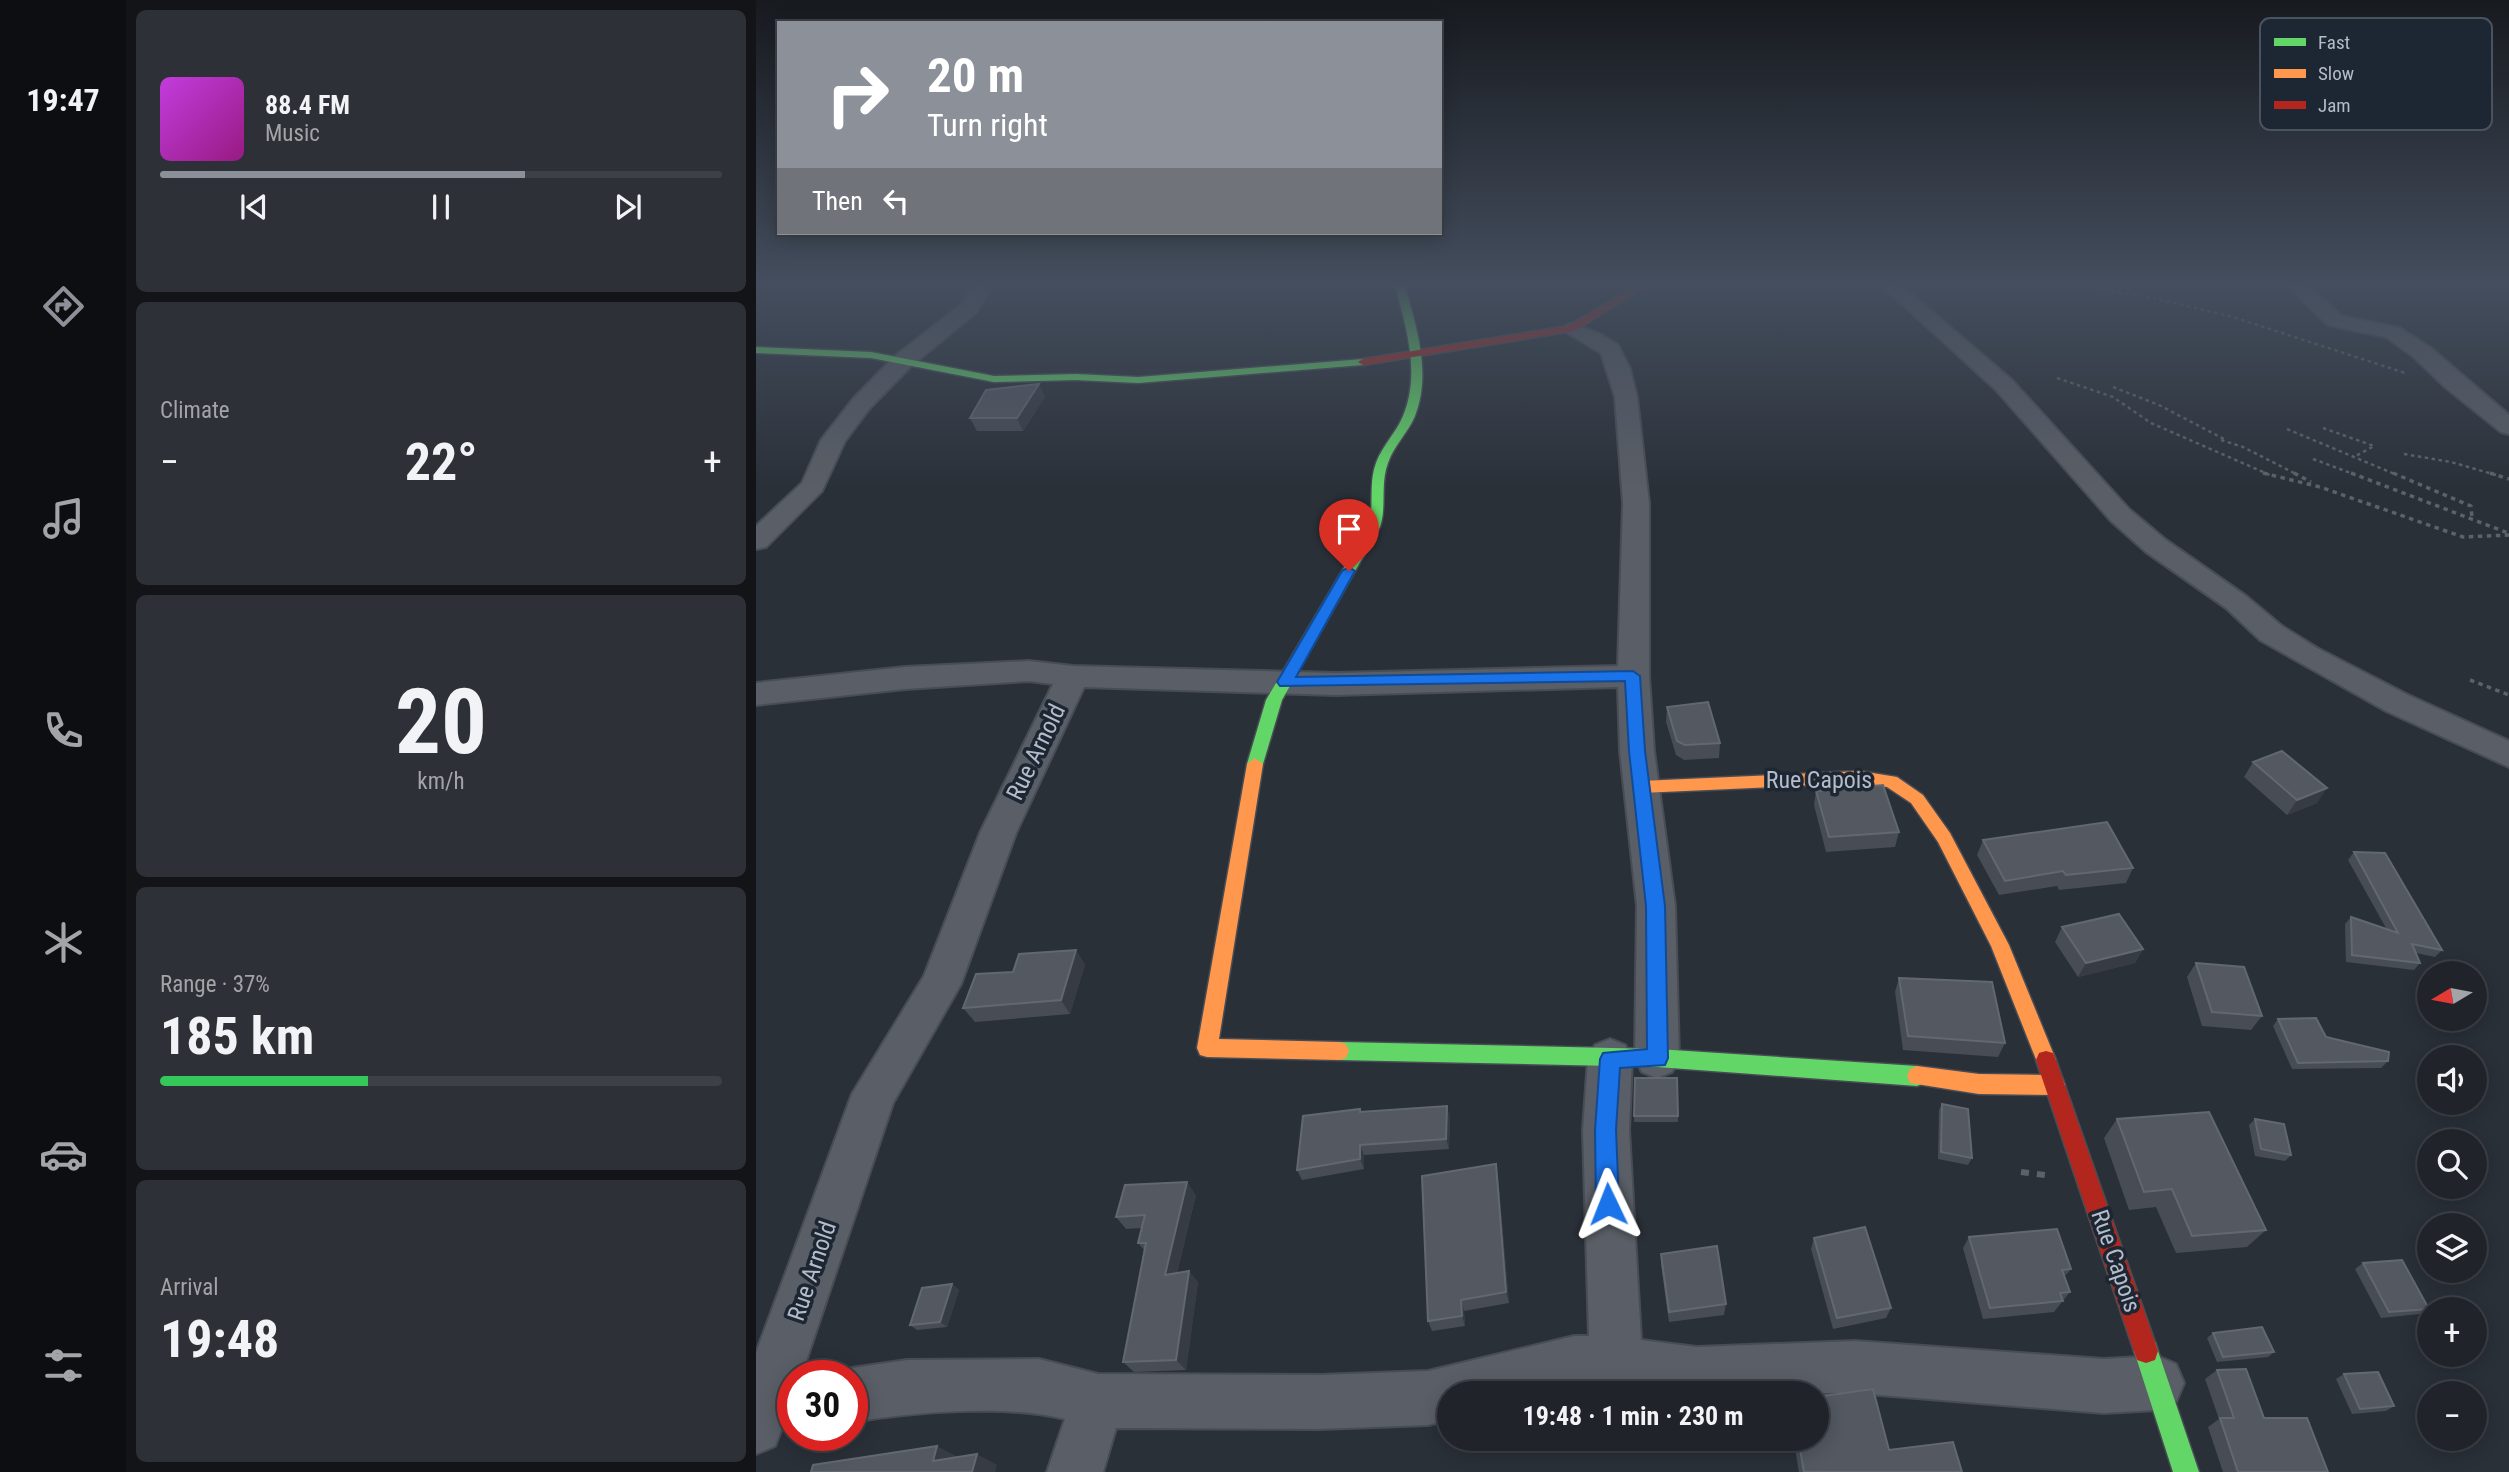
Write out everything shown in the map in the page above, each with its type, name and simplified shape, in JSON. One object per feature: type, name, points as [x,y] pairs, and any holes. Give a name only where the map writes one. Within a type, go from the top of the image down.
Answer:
[{"type":"street","points":[[795,352],[847,354],[903,361],[994,379],[1076,377],[1138,380],[1294,370],[1442,352]]},
{"type":"street","points":[[756,541],[813,486],[833,440],[861,404],[915,352]]},
{"type":"street","points":[[1416,352],[1417,388],[1409,417],[1390,447],[1379,473],[1382,505],[1374,527],[1274,700],[1260,740],[1238,851],[1207,1048],[1657,1058],[1943,1078],[1979,1084],[2055,1085]]},
{"type":"street","points":[[1610,352],[1619,369],[1626,397],[1636,503],[1633,676],[1641,787],[1656,906],[1657,1058]]},
{"type":"street","points":[[1966,352],[2004,385],[2120,515],[2156,546],[2236,602],[2271,633],[2306,655],[2397,703],[2509,755]]},
{"type":"street","points":[[2421,352],[2454,383],[2509,427]]},
{"type":"street","points":[[756,694],[905,678],[1030,671],[1073,676]]},
{"type":"street","name":"Rue Arnold","points":[[770,1415],[874,1094],[942,984],[998,833],[1073,676],[1285,682],[1633,676]]},
{"type":"street","name":"Rue Capois","points":[[1641,787],[1860,777],[1891,781],[1917,799],[1944,838],[2000,945],[2055,1085],[2186,1472]]},
{"type":"street","points":[[1610,1059],[1605,1130],[1616,1363]]},
{"type":"street","points":[[1497,1381],[1574,1362],[1616,1363],[1697,1373],[1855,1367],[2104,1386],[2157,1383]]},
{"type":"street","points":[[868,1393],[907,1387],[1039,1386],[1098,1401],[1320,1402],[1437,1396]]},
{"type":"street","points":[[1076,1472],[1098,1401]]},
{"type":"path","points":[[2340,352],[2369,363],[2454,383]]},
{"type":"path","points":[[2057,378],[2113,397],[2151,423],[2257,472],[2320,487],[2463,537],[2509,535]]},
{"type":"path","points":[[2113,387],[2178,414],[2224,439],[2221,440],[2225,443],[2243,447],[2320,487]]},
{"type":"path","points":[[2323,428],[2374,446],[2353,457]]},
{"type":"path","points":[[2287,429],[2471,506],[2472,518]]},
{"type":"path","points":[[2404,454],[2451,462],[2509,479]]},
{"type":"path","points":[[2313,459],[2472,518],[2509,535]]},
{"type":"path","points":[[2470,680],[2509,695]]},
{"type":"path","points":[[2021,1172],[2032,1174]]},
{"type":"building","points":[[1039,384],[1017,418],[970,418],[986,390]]},
{"type":"building","points":[[1708,702],[1720,743],[1685,745],[1677,741],[1667,707]]},
{"type":"building","points":[[2282,751],[2327,788],[2297,800],[2253,762]]},
{"type":"building","points":[[1883,785],[1899,832],[1829,837],[1816,791]]},
{"type":"building","points":[[2107,822],[2133,868],[2066,875],[2063,871],[2005,881],[1983,840]]},
{"type":"building","points":[[2354,852],[2385,853],[2442,950],[2412,944],[2419,961],[2417,963],[2352,955],[2351,917],[2398,933]]},
{"type":"building","points":[[2119,914],[2143,949],[2086,963],[2062,927]]},
{"type":"building","points":[[1076,950],[1061,1000],[963,1008],[976,974],[1013,972],[1019,954]]},
{"type":"building","points":[[2196,963],[2244,967],[2262,1016],[2212,1012]]},
{"type":"building","points":[[1899,978],[1992,982],[2005,1043],[1908,1036]]},
{"type":"building","points":[[2316,1018],[2326,1037],[2389,1052],[2388,1061],[2298,1063],[2278,1019]]},
{"type":"building","points":[[1635,1078],[1677,1078],[1678,1116],[1634,1116]]},
{"type":"building","points":[[1942,1104],[1968,1109],[1972,1158],[1941,1152]]},
{"type":"building","points":[[1447,1106],[1446,1139],[1360,1145],[1360,1159],[1297,1170],[1303,1116],[1360,1109],[1360,1112]]},
{"type":"building","points":[[2209,1112],[2266,1230],[2192,1236],[2172,1189],[2144,1192],[2117,1119]]},
{"type":"building","points":[[2255,1119],[2284,1124],[2291,1155],[2261,1149]]},
{"type":"building","points":[[1496,1164],[1506,1292],[1461,1300],[1462,1316],[1428,1321],[1422,1176]]},
{"type":"building","points":[[1187,1182],[1165,1275],[1189,1271],[1176,1360],[1123,1362],[1146,1243],[1138,1243],[1145,1215],[1116,1217],[1125,1185]]},
{"type":"building","points":[[1865,1227],[1891,1308],[1837,1318],[1814,1238]]},
{"type":"building","points":[[2057,1229],[2071,1269],[2062,1270],[2070,1292],[2060,1293],[2063,1301],[1990,1308],[1969,1237]]},
{"type":"building","points":[[1717,1246],[1726,1304],[1669,1312],[1661,1254]]},
{"type":"building","points":[[2402,1260],[2422,1297],[2417,1297],[2417,1310],[2389,1312],[2363,1263]]},
{"type":"building","points":[[952,1284],[940,1322],[910,1325],[922,1288]]},
{"type":"building","points":[[2262,1327],[2274,1352],[2223,1357],[2213,1333]]},
{"type":"building","points":[[2246,1369],[2264,1418],[2307,1418],[2328,1472],[2238,1472],[2220,1418],[2234,1418],[2217,1370]]},
{"type":"building","points":[[2378,1372],[2394,1406],[2360,1409],[2344,1374]]},
{"type":"building","points":[[1873,1389],[1889,1450],[1953,1442],[1962,1472],[1804,1472],[1800,1451],[1829,1451],[1829,1395]]},
{"type":"building","points":[[937,1446],[933,1461],[977,1454],[972,1472],[811,1472],[813,1465]]},
{"type":"traffic: fast","points":[[795,352],[871,355],[994,379],[1076,377],[1138,380],[1363,362]]},
{"type":"traffic: fast","points":[[1255,764],[1274,700],[1374,527],[1379,511],[1378,482],[1381,466],[1409,416],[1414,400],[1417,383],[1415,352]]},
{"type":"traffic: fast","points":[[1339,1051],[1657,1058],[1917,1076]]},
{"type":"traffic: fast","points":[[2146,1351],[2186,1472]]},
{"type":"traffic: slow","points":[[1255,764],[1207,1048],[1339,1051]]},
{"type":"traffic: slow","points":[[1641,787],[1860,777],[1891,781],[1917,799],[1944,838],[2000,945],[2046,1060]]},
{"type":"traffic: slow","points":[[1917,1076],[1979,1084],[2055,1085]]},
{"type":"traffic: jam","points":[[1363,362],[1428,352]]},
{"type":"traffic: jam","points":[[2046,1060],[2146,1351]]},
{"type":"route","points":[[1349,571],[1285,682],[1336,684],[1633,676],[1637,751],[1656,906],[1657,1058],[1610,1059],[1605,1130],[1608,1204]]}]
